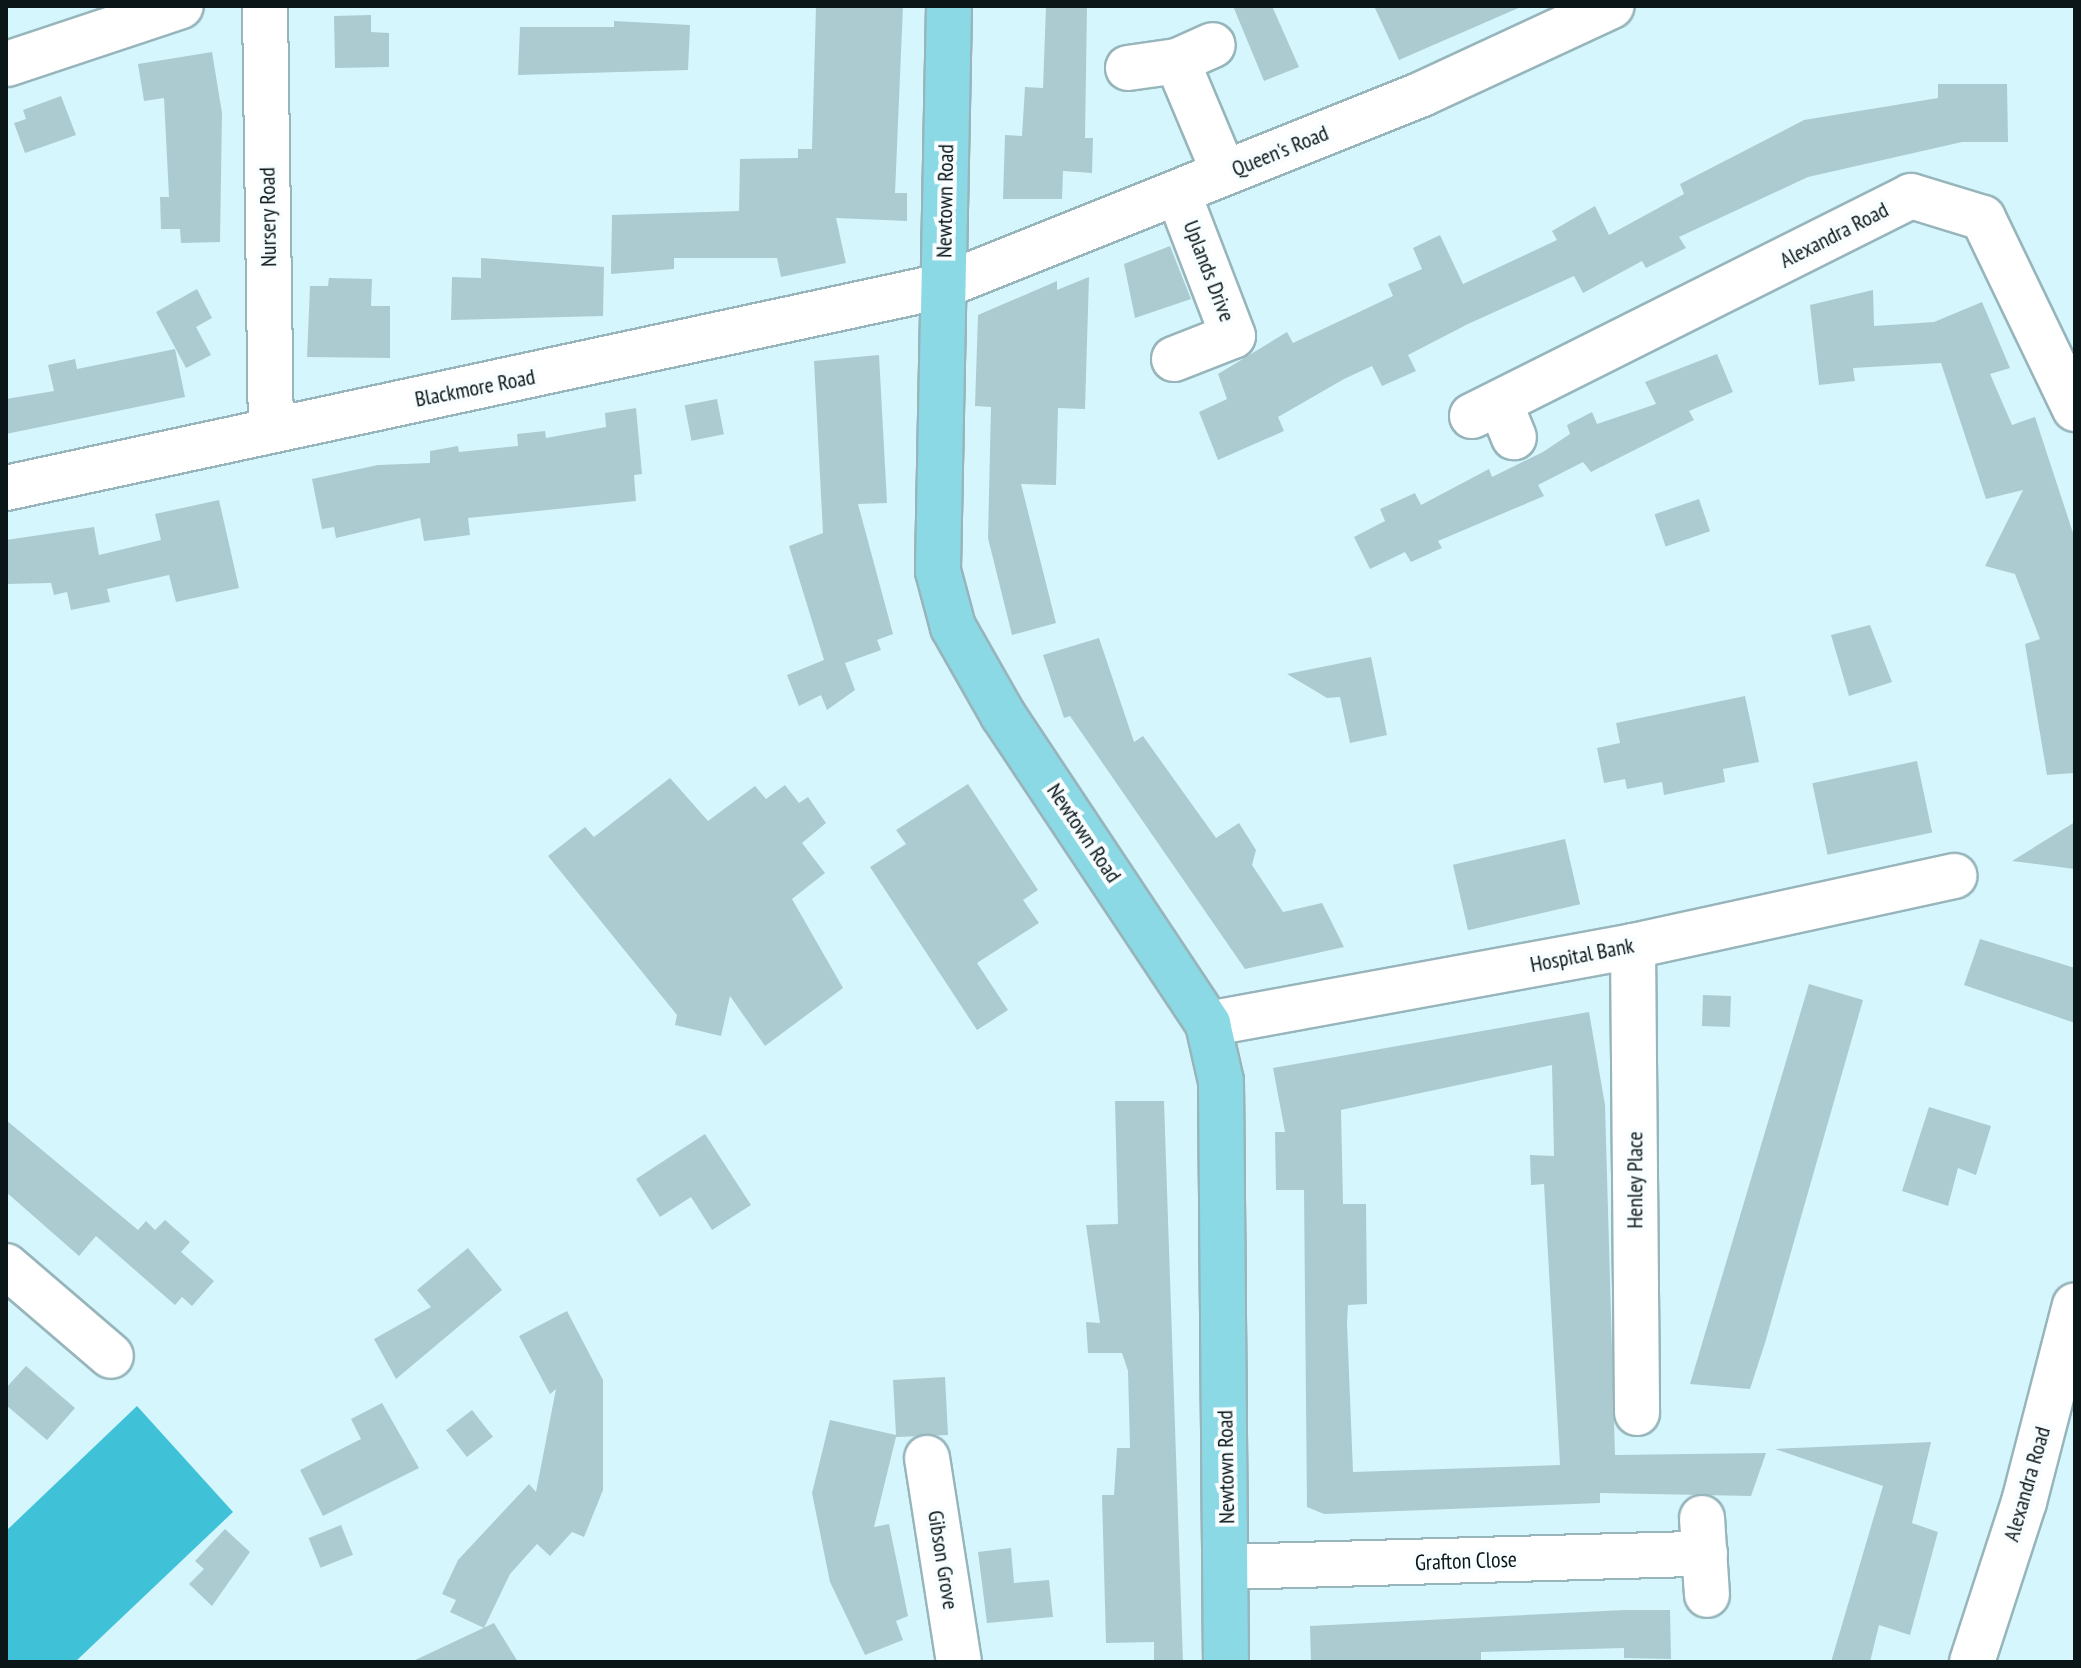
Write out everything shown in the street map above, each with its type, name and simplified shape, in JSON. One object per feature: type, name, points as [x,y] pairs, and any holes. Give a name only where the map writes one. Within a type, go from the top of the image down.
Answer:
[{"type":"main road","name":"Newtown Road","points":[[949,6],[938,571],[953,627],[1208,1024],[1221,1081],[1226,1662]]},
{"type":"street","points":[[7,64],[181,6]]},
{"type":"street","name":"Nursery Road","points":[[265,6],[271,427]]},
{"type":"street","name":"Queen's Road","points":[[943,286],[1178,193],[1602,8]]},
{"type":"street","points":[[1128,68],[1195,53],[1224,173]]},
{"type":"street","name":"Uplands Drive","points":[[1174,359],[1233,336],[1178,193]]},
{"type":"street","name":"Alexandra Road","points":[[1495,419],[1911,196],[1983,218],[2075,409]]},
{"type":"street","name":"Blackmore Road","points":[[6,488],[271,427],[943,286]]},
{"type":"street","name":"Hospital Bank","points":[[1208,1024],[1633,946],[1954,876]]},
{"type":"street","name":"Henley Place","points":[[1633,946],[1637,1413]]},
{"type":"street","points":[[6,1266],[111,1356]]},
{"type":"street","name":"Alexandra Road","points":[[1972,1662],[2024,1502],[2075,1305]]},
{"type":"street","name":"Gibson Grove","points":[[927,1458],[959,1662]]},
{"type":"street","name":"Grafton Close","points":[[1227,1567],[1705,1556]]},
{"type":"shaded area","points":[[137,1406],[233,1512],[75,1662],[6,1662],[6,1531]]},
{"type":"building","points":[[816,6],[903,6],[895,193],[907,193],[907,221],[836,218],[846,263],[781,277],[777,258],[674,258],[674,269],[611,274],[612,215],[739,211],[740,159],[798,158],[798,149],[812,149]]},
{"type":"building","points":[[1046,6],[1087,6],[1085,138],[1093,138],[1092,173],[1063,171],[1062,199],[1003,199],[1005,135],[1022,136],[1025,87],[1043,88]]},
{"type":"building","points":[[1233,6],[1272,6],[1299,67],[1264,81]]},
{"type":"building","points":[[1374,6],[1523,6],[1399,60]]},
{"type":"building","points":[[371,15],[371,32],[389,33],[389,67],[335,68],[334,16]]},
{"type":"building","points":[[614,21],[690,25],[688,70],[518,75],[520,27],[614,27]]},
{"type":"building","points":[[212,52],[222,113],[220,242],[181,243],[180,229],[161,229],[160,197],[169,197],[164,98],[144,101],[138,64]]},
{"type":"building","points":[[1938,84],[2007,84],[2008,142],[1962,142],[1808,177],[1679,237],[1686,248],[1646,268],[1642,261],[1583,293],[1574,276],[1468,324],[1408,355],[1416,371],[1382,386],[1372,366],[1344,379],[1278,417],[1284,431],[1218,460],[1199,412],[1227,399],[1218,374],[1287,332],[1293,343],[1393,296],[1388,284],[1422,269],[1413,248],[1440,235],[1463,284],[1557,240],[1552,231],[1595,206],[1609,235],[1684,194],[1680,184],[1804,120],[1938,98]]},
{"type":"building","points":[[61,96],[76,135],[25,153],[14,123],[26,119],[23,110]]},
{"type":"building","points":[[1170,246],[1191,299],[1135,318],[1124,264]]},
{"type":"building","points":[[481,258],[604,267],[603,316],[451,320],[452,277],[481,278]]},
{"type":"building","points":[[1089,277],[1085,409],[1058,408],[1056,485],[1021,484],[1056,623],[1012,635],[988,538],[991,407],[975,406],[978,315],[1057,281],[1057,290]]},
{"type":"building","points":[[329,278],[372,279],[371,306],[390,306],[390,358],[307,357],[310,286],[328,286]]},
{"type":"building","points":[[197,289],[212,318],[196,327],[211,355],[186,368],[156,312]]},
{"type":"building","points":[[1873,290],[1874,326],[1934,322],[1982,302],[2010,368],[1990,374],[2012,425],[2035,417],[2075,539],[2075,773],[2047,775],[2025,644],[2040,639],[2015,574],[1985,566],[2023,490],[1986,499],[1941,363],[1853,368],[1855,381],[1819,385],[1810,305]]},
{"type":"building","points":[[175,349],[185,397],[6,434],[6,399],[54,391],[48,365],[75,359],[77,369]]},
{"type":"building","points":[[1717,354],[1733,392],[1689,411],[1694,420],[1591,472],[1583,462],[1538,485],[1544,496],[1438,541],[1442,548],[1411,562],[1405,552],[1370,569],[1354,537],[1385,521],[1380,509],[1415,493],[1421,505],[1489,469],[1492,477],[1543,452],[1570,434],[1567,425],[1592,412],[1597,424],[1656,404],[1645,382]]},
{"type":"building","points":[[879,355],[887,503],[858,504],[893,634],[877,640],[881,650],[845,663],[855,690],[827,710],[821,695],[799,706],[787,675],[824,660],[789,546],[823,533],[814,361]]},
{"type":"building","points":[[717,399],[724,434],[691,441],[685,405]]},
{"type":"building","points":[[636,408],[642,474],[634,475],[636,501],[468,518],[470,535],[424,541],[420,518],[336,538],[334,527],[322,529],[312,479],[378,465],[430,463],[430,451],[458,446],[459,452],[518,446],[517,434],[545,431],[546,438],[606,427],[605,413]]},
{"type":"building","points":[[1699,499],[1710,531],[1666,546],[1655,514]]},
{"type":"building","points":[[219,500],[239,588],[176,602],[169,575],[107,589],[110,602],[71,610],[67,592],[54,595],[51,583],[6,584],[6,540],[94,527],[99,555],[161,540],[155,514]]},
{"type":"building","points":[[1870,625],[1892,682],[1849,696],[1831,635]]},
{"type":"building","points":[[1099,638],[1134,742],[1143,736],[1216,838],[1239,823],[1256,850],[1252,865],[1283,912],[1322,903],[1344,947],[1245,969],[1070,716],[1064,718],[1043,655]]},
{"type":"building","points":[[1371,657],[1387,735],[1350,743],[1340,697],[1327,698],[1287,674]]},
{"type":"building","points":[[1745,696],[1759,762],[1723,769],[1725,782],[1664,795],[1662,782],[1627,789],[1625,779],[1604,783],[1597,748],[1620,743],[1616,723]]},
{"type":"building","points":[[1917,761],[1932,832],[1828,855],[1812,783]]},
{"type":"building","points":[[670,778],[708,821],[755,786],[766,799],[785,785],[799,803],[808,797],[826,823],[802,843],[825,873],[792,899],[843,988],[765,1046],[730,996],[721,1036],[675,1025],[677,1015],[548,856],[585,827],[594,837]]},
{"type":"building","points":[[968,784],[1038,890],[1023,900],[1039,923],[977,963],[1008,1010],[977,1030],[870,867],[906,844],[896,830]]},
{"type":"building","points":[[2075,822],[2075,869],[2012,861]]},
{"type":"building","points":[[1565,839],[1580,904],[1468,930],[1453,865]]},
{"type":"building","points":[[1980,939],[2075,968],[2075,1023],[1964,985]]},
{"type":"building","points":[[1809,984],[1863,1000],[1765,1343],[1750,1389],[1690,1384]]},
{"type":"building","points":[[1703,995],[1731,996],[1730,1027],[1702,1026]]},
{"type":"building","points":[[1589,1012],[1605,1105],[1615,1455],[1766,1453],[1751,1496],[1600,1493],[1600,1503],[1324,1514],[1307,1507],[1304,1190],[1276,1190],[1275,1132],[1285,1132],[1273,1068]],"holes":[[[1552,1065],[1554,1156],[1530,1155],[1531,1185],[1544,1184],[1560,1465],[1353,1472],[1347,1323],[1348,1305],[1367,1304],[1366,1204],[1343,1204],[1341,1110]]]},
{"type":"building","points":[[1115,1101],[1164,1101],[1183,1662],[1154,1662],[1154,1642],[1106,1643],[1102,1495],[1114,1495],[1117,1448],[1130,1448],[1128,1371],[1122,1353],[1088,1353],[1086,1322],[1100,1323],[1086,1225],[1118,1224]]},
{"type":"building","points":[[1929,1107],[1991,1126],[1976,1175],[1958,1168],[1948,1206],[1902,1191]]},
{"type":"building","points":[[6,1120],[138,1230],[146,1221],[155,1230],[165,1220],[190,1242],[181,1252],[214,1281],[192,1306],[182,1297],[175,1305],[96,1236],[79,1256],[6,1192]]},
{"type":"building","points":[[705,1134],[751,1205],[712,1230],[691,1197],[660,1217],[636,1179]]},
{"type":"building","points":[[468,1248],[502,1290],[396,1379],[374,1339],[431,1307],[417,1290]]},
{"type":"building","points":[[567,1311],[603,1380],[603,1490],[584,1537],[572,1532],[550,1556],[537,1544],[510,1574],[484,1628],[450,1612],[456,1600],[442,1594],[458,1560],[529,1484],[536,1492],[556,1389],[550,1394],[519,1336]]},
{"type":"building","points":[[26,1366],[75,1408],[47,1440],[6,1405],[6,1388]]},
{"type":"building","points":[[945,1377],[948,1435],[896,1437],[874,1527],[889,1524],[908,1616],[896,1621],[903,1640],[865,1655],[830,1582],[812,1493],[830,1420],[896,1435],[893,1380]]},
{"type":"building","points":[[382,1403],[419,1468],[323,1516],[300,1470],[361,1439],[351,1419]]},
{"type":"building","points":[[472,1410],[493,1437],[467,1457],[446,1430]]},
{"type":"building","points":[[1931,1442],[1912,1523],[1938,1532],[1910,1635],[1879,1625],[1870,1662],[1831,1662],[1883,1486],[1775,1449]]},
{"type":"building","points":[[341,1525],[353,1555],[321,1568],[309,1538]]},
{"type":"building","points":[[225,1529],[250,1552],[212,1606],[189,1584],[204,1569],[195,1561]]},
{"type":"building","points":[[1011,1548],[1014,1583],[1049,1580],[1053,1617],[987,1623],[978,1552]]},
{"type":"building","points":[[1670,1610],[1671,1659],[1624,1658],[1624,1648],[1481,1652],[1481,1662],[1311,1662],[1310,1626]]},
{"type":"building","points":[[494,1623],[518,1662],[411,1662]]}]
